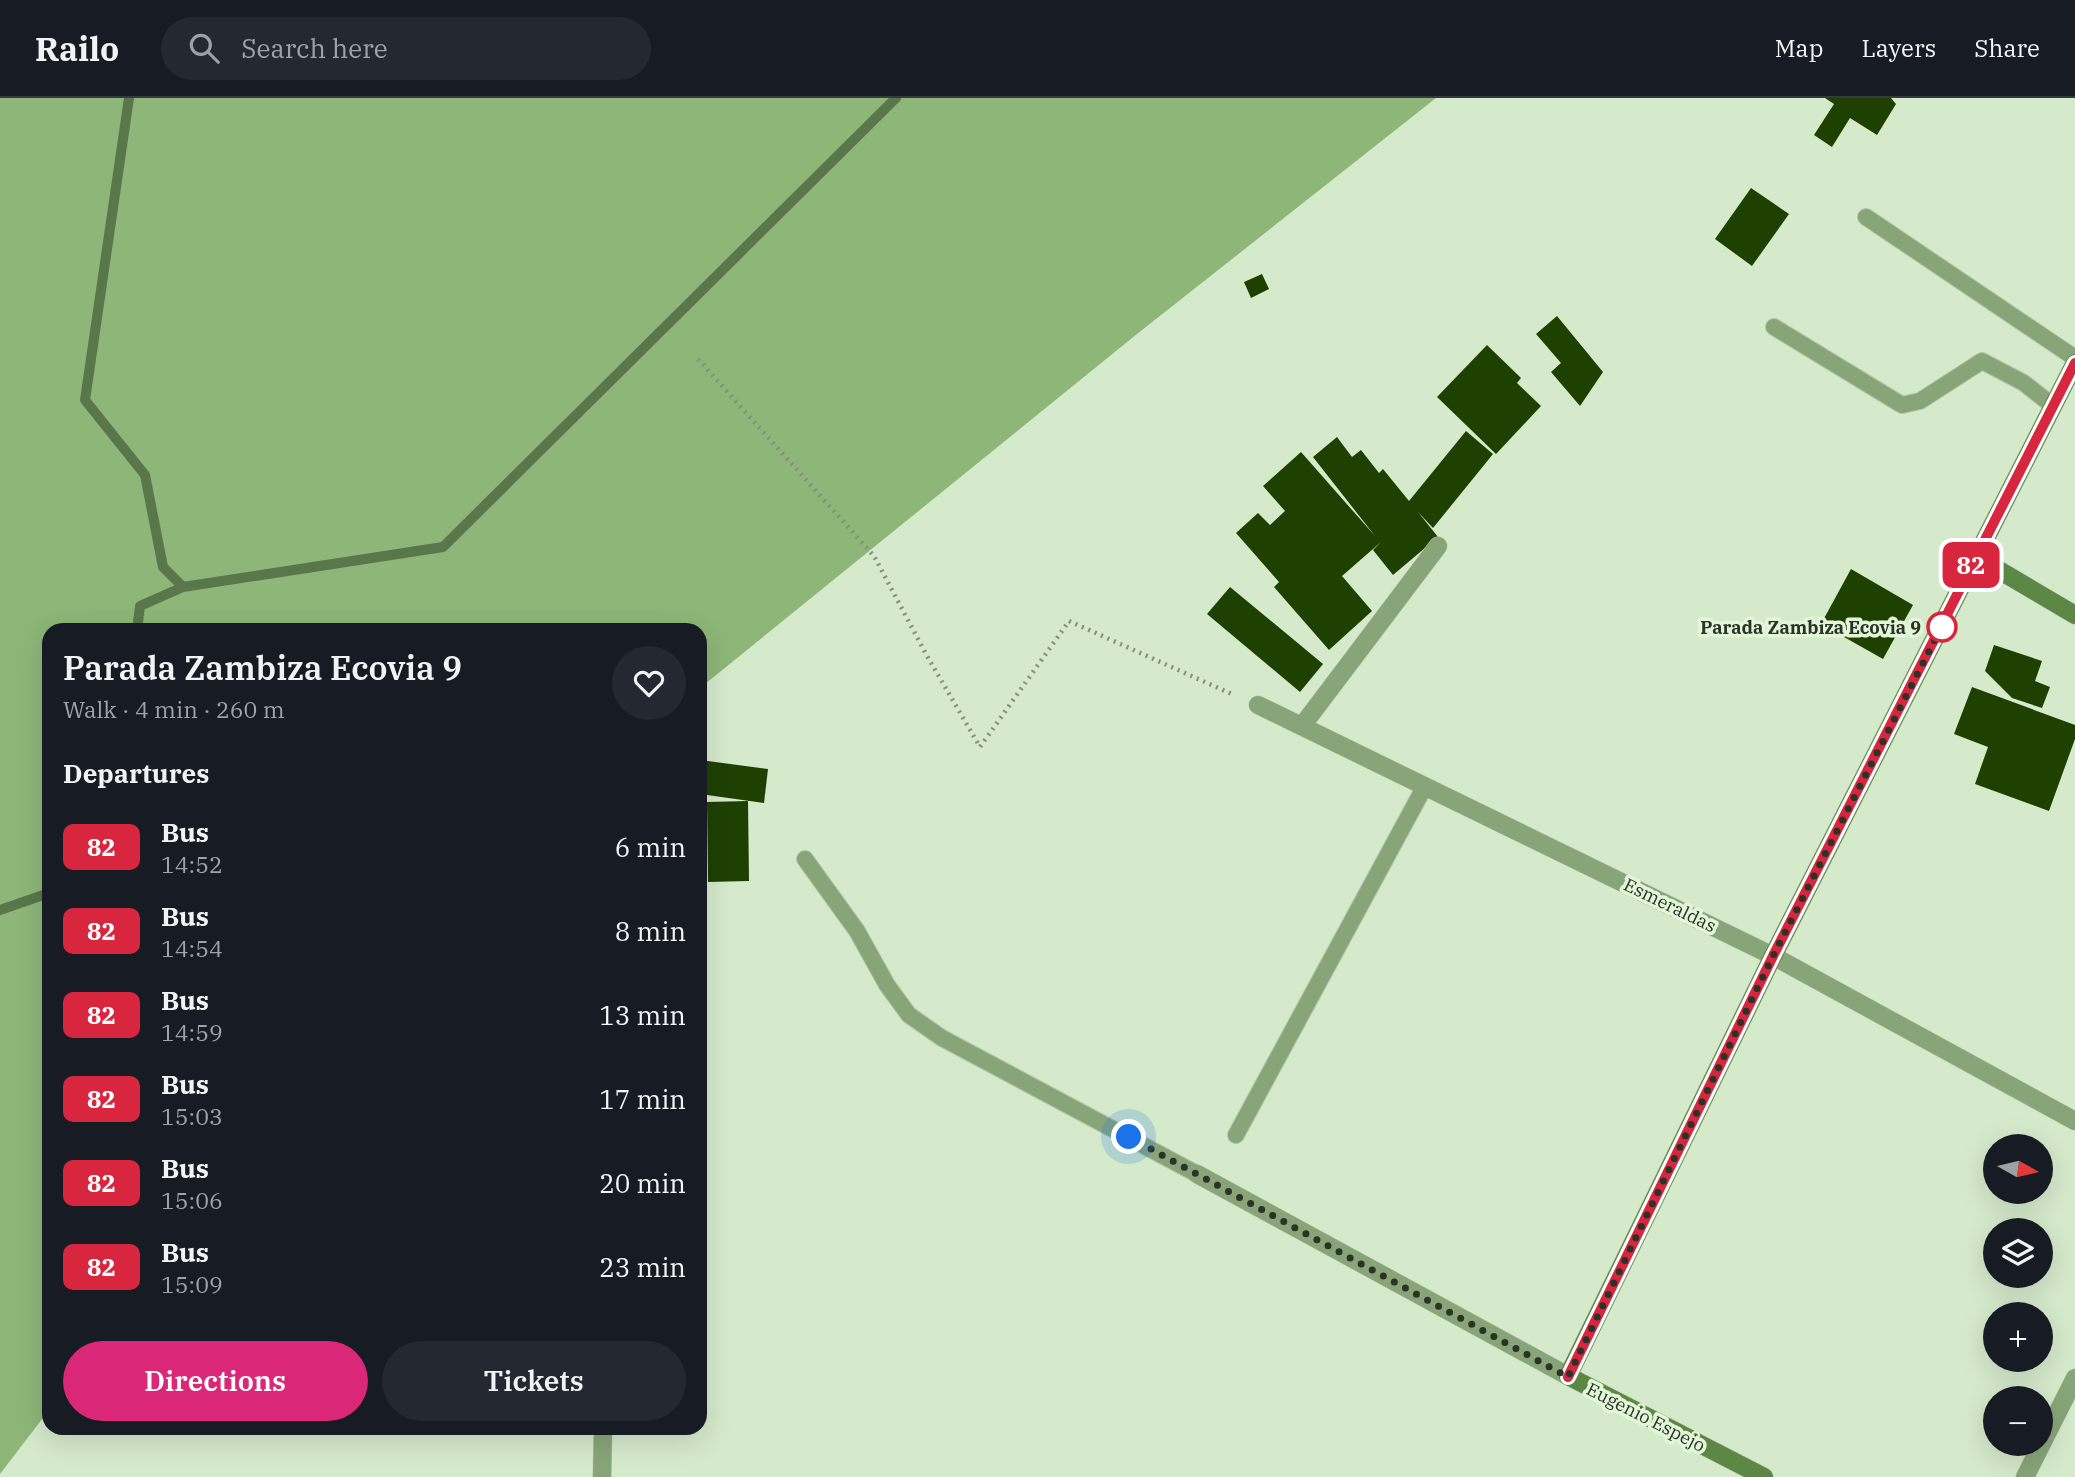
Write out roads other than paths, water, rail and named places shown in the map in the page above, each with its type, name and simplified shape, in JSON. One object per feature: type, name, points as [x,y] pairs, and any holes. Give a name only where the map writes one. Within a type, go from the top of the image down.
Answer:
[{"type":"street","points":[[1568,1377],[1773,956],[2075,361]]},
{"type":"street","points":[[1302,726],[1438,546]]},
{"type":"street","points":[[1975,556],[2075,615]]},
{"type":"street","name":"Esmeraldas","points":[[1258,705],[1773,956],[2075,1121]]},
{"type":"street","name":"Eugenio Espejo","points":[[1197,1174],[1568,1377],[1764,1477]]},
{"type":"street","points":[[2025,1477],[2075,1377]]},
{"type":"street","points":[[602,1477],[603,1435]]},
{"type":"lane","points":[[1866,217],[2075,361]]},
{"type":"lane","points":[[1774,327],[1902,405],[1920,401],[1982,361],[2024,383],[2053,406]]},
{"type":"lane","points":[[1236,1135],[1425,786]]},
{"type":"lane","points":[[805,859],[857,931],[887,985],[909,1015],[942,1038],[1197,1174]]},
{"type":"waterway","points":[[129,98],[85,400],[145,475],[163,567],[183,587]]},
{"type":"waterway","points":[[138,623],[140,606],[183,587],[443,547],[896,98]]},
{"type":"waterway","points":[[0,910],[42,895]]},
{"type":"place","name":"Parada Zambiza Ecovia 9","points":[[1942,627]]}]
